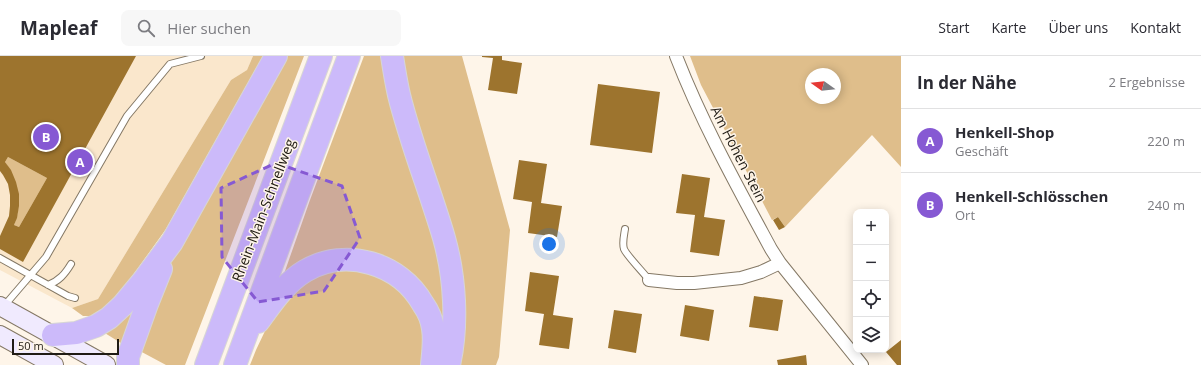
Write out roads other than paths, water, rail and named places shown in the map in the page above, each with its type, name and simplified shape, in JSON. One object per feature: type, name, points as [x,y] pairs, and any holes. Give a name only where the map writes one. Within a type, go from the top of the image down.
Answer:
[{"type":"highway","points":[[128,365],[128,357],[172,242],[276,56]]},
{"type":"highway","name":"Rhein-Main-Schnellweg","points":[[206,365],[321,56]]},
{"type":"highway","name":"Rhein-Main-Schnellweg","points":[[235,365],[349,56]]},
{"type":"highway","points":[[392,56],[399,96],[445,239],[450,266],[454,300],[455,328],[452,354],[449,365]]},
{"type":"highway","points":[[49,333],[76,333],[96,326],[109,318],[133,293],[172,242]]},
{"type":"highway","points":[[245,338],[278,295],[290,282],[305,271],[321,264],[339,260],[358,260],[375,264],[392,271],[407,282],[419,296],[428,311],[433,329],[434,350],[432,365]]},
{"type":"main road","points":[[1,312],[49,333],[106,365]]},
{"type":"main road","points":[[0,335],[54,365]]},
{"type":"street","name":"Am Hohen Stein","points":[[676,56],[704,121],[771,249],[780,263],[862,365]]},
{"type":"street","points":[[650,280],[694,283],[741,278],[761,272],[780,263]]},
{"type":"lane","points":[[1,312],[46,257],[127,116],[170,64],[201,56]]},
{"type":"lane","points":[[625,229],[623,239],[624,248],[628,255],[650,280]]},
{"type":"lane","points":[[0,258],[74,298]]},
{"type":"lane","points":[[48,285],[65,274],[71,264]]},
{"type":"place","name":"Henkell-Schlösschen","points":[[46,137]]},
{"type":"place","name":"Henkell-Shop","points":[[80,162]]}]
